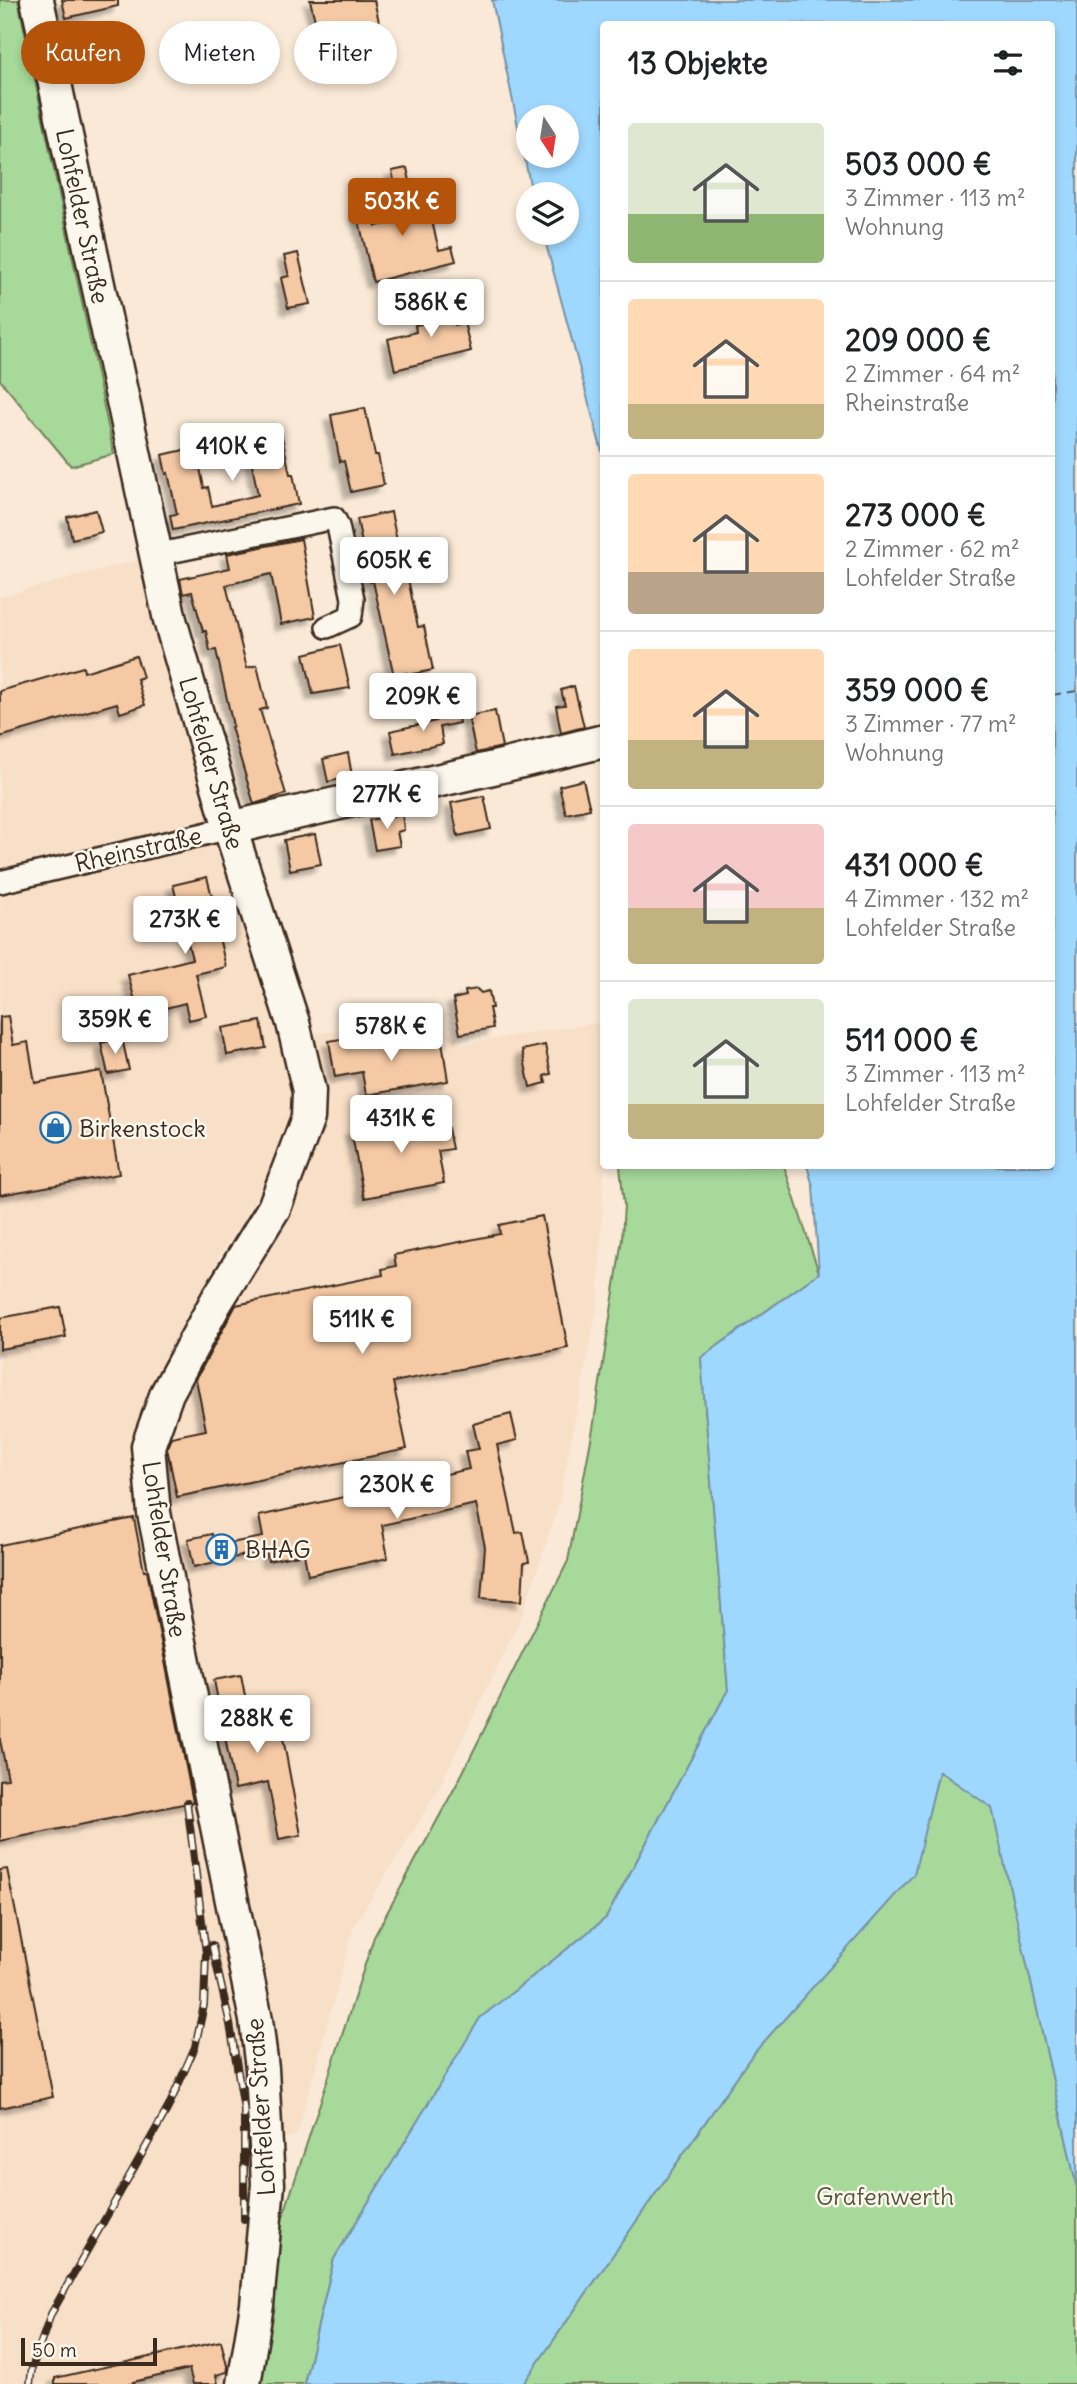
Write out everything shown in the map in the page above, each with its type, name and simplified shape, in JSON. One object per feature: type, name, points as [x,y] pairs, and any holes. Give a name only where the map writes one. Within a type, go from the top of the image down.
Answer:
[{"type":"street","name":"Lohfelder Straße","points":[[37,0],[170,620],[230,828],[304,1063],[309,1091],[308,1118],[274,1208],[216,1302],[167,1393],[148,1446],[154,1513],[256,2020],[262,2069],[268,2184],[257,2305],[244,2384]]},
{"type":"street","points":[[155,555],[334,518],[353,599],[351,616],[327,627]]},
{"type":"street","name":"Rheinstraße","points":[[0,882],[600,742]]},
{"type":"shaded area","points":[[138,560],[160,653],[236,911],[281,1036],[294,1097],[282,1146],[263,1189],[219,1257],[134,1439],[134,1518],[144,1571],[153,1569],[168,1531],[158,1446],[178,1391],[286,1203],[307,1035],[438,1018],[461,1044],[600,1023],[600,1169],[604,1169],[598,1302],[557,1510],[523,1613],[437,1792],[354,1926],[297,2135],[256,2146],[252,2245],[232,2384],[0,2384],[0,597]]},
{"type":"green space","points":[[0,0],[18,0],[22,21],[21,84],[36,84],[114,454],[71,466],[0,380]]},
{"type":"green space","points":[[620,1169],[785,1169],[819,1273],[701,1358],[728,1690],[606,1918],[480,2019],[334,2259],[304,2384],[256,2384],[281,2223],[374,1937],[459,1780],[568,1561],[593,1429],[622,1239],[624,1205]]},
{"type":"green space","name":"Grafenwerth","points":[[939,1771],[992,1807],[1077,2188],[1077,2384],[523,2384],[752,2055],[913,1874]]},
{"type":"water","points":[[492,0],[1077,0],[1077,2188],[992,1808],[939,1771],[914,1874],[752,2055],[523,2384],[304,2384],[334,2259],[480,2018],[606,1918],[728,1690],[701,1358],[819,1273],[813,1186],[808,1169],[1055,1169],[1055,21],[600,21],[600,444],[546,245],[579,245],[579,182],[530,182],[527,168],[579,168],[579,105],[516,105],[516,116]]},
{"type":"building","points":[[62,0],[118,0],[118,6],[66,18]]},
{"type":"building","points":[[310,0],[374,0],[379,21],[315,21]]},
{"type":"building","points":[[407,168],[418,216],[430,213],[439,250],[452,247],[456,261],[373,282],[357,212],[372,208],[376,226],[403,220],[392,171]]},
{"type":"building","points":[[298,253],[310,304],[288,308],[281,278],[289,276],[284,256]]},
{"type":"building","points":[[449,302],[455,325],[464,322],[471,351],[395,370],[388,339],[416,332],[415,325],[424,323],[420,309]]},
{"type":"building","points":[[365,408],[384,485],[351,492],[344,461],[340,462],[331,415]]},
{"type":"building","points":[[280,427],[299,504],[173,530],[170,515],[177,514],[162,455],[193,448],[197,469],[200,468],[204,488],[208,487],[212,506],[258,495],[246,434]]},
{"type":"building","points":[[96,510],[102,532],[72,539],[67,517]]},
{"type":"building","points":[[391,512],[404,575],[407,574],[418,627],[424,626],[433,670],[394,676],[357,519]]},
{"type":"building","points":[[301,539],[315,617],[281,624],[271,574],[226,585],[247,668],[257,665],[267,708],[260,710],[286,794],[254,804],[231,727],[233,726],[216,650],[210,651],[192,592],[183,594],[180,579],[230,568],[227,554]]},
{"type":"building","points":[[340,645],[350,688],[313,694],[304,654]]},
{"type":"building","points":[[136,656],[143,677],[137,679],[145,705],[120,713],[117,703],[0,737],[0,691],[83,667],[84,672]]},
{"type":"building","points":[[574,686],[584,727],[561,733],[556,706],[565,705],[561,690]]},
{"type":"building","points":[[456,708],[459,723],[440,727],[443,744],[395,754],[390,731],[436,721],[434,712]]},
{"type":"building","points":[[495,711],[502,747],[476,753],[468,716]]},
{"type":"building","points":[[348,753],[352,776],[328,782],[323,759]]},
{"type":"building","points":[[583,780],[590,809],[566,814],[559,786]]},
{"type":"building","points":[[484,796],[491,829],[458,836],[451,803]]},
{"type":"building","points":[[402,814],[404,830],[397,832],[400,846],[375,850],[369,820]]},
{"type":"building","points":[[315,834],[321,864],[290,870],[284,840]]},
{"type":"building","points":[[207,877],[221,932],[218,933],[226,967],[196,974],[206,1016],[189,1020],[185,1003],[139,1015],[128,975],[192,959],[173,885]]},
{"type":"building","points":[[477,989],[481,993],[489,991],[493,1028],[460,1034],[453,999],[466,996],[465,991]]},
{"type":"building","name":"Birkenstock","points":[[8,1016],[13,1045],[28,1042],[35,1083],[101,1071],[119,1174],[0,1195],[0,1017]]},
{"type":"building","points":[[261,1021],[266,1048],[227,1055],[222,1028]]},
{"type":"building","points":[[369,1034],[371,1047],[441,1035],[448,1081],[366,1095],[362,1072],[335,1077],[329,1041]]},
{"type":"building","points":[[122,1038],[129,1070],[108,1074],[101,1043]]},
{"type":"building","points":[[545,1045],[551,1074],[544,1076],[546,1083],[530,1087],[522,1050]]},
{"type":"building","points":[[445,1113],[452,1149],[438,1151],[444,1183],[364,1198],[351,1130]]},
{"type":"building","points":[[542,1216],[568,1348],[393,1382],[407,1449],[177,1497],[167,1448],[171,1437],[206,1430],[196,1379],[236,1305],[383,1275],[382,1269],[396,1266],[394,1255],[500,1234],[499,1225]],"holes":[[[388,1298],[393,1325],[357,1333],[351,1304]]]},
{"type":"building","points":[[60,1307],[66,1337],[0,1349],[0,1318]]},
{"type":"building","points":[[511,1414],[517,1440],[497,1445],[516,1533],[523,1532],[529,1562],[524,1563],[522,1601],[481,1598],[485,1547],[476,1504],[382,1525],[388,1558],[308,1575],[304,1554],[268,1561],[266,1550],[194,1567],[188,1539],[212,1534],[214,1546],[263,1537],[259,1516],[469,1469],[465,1451],[479,1449],[473,1424]]},
{"type":"building","points":[[134,1518],[193,1802],[0,1841],[0,1780],[8,1779],[0,1740],[0,1545]]},
{"type":"building","points":[[241,1675],[252,1732],[281,1727],[301,1835],[279,1839],[268,1782],[235,1789],[214,1680]]},
{"type":"building","points":[[7,1869],[53,2097],[0,2108],[0,1870]]},
{"type":"building","points":[[221,2341],[228,2370],[216,2375],[218,2384],[193,2384],[189,2369],[133,2382],[134,2384],[55,2384],[55,2378]]},
{"type":"ferry route","points":[[1055,695],[1077,691]]},
{"type":"railway","points":[[30,2384],[32,2368],[51,2314],[168,2108],[195,2047],[204,2005],[206,1953],[187,1803]]},
{"type":"railway","points":[[212,1945],[230,2024],[244,2109],[244,2219]]},
{"type":"place","name":"Birkenstock","points":[[56,1128]]},
{"type":"place","name":"BHAG","points":[[222,1549]]}]
